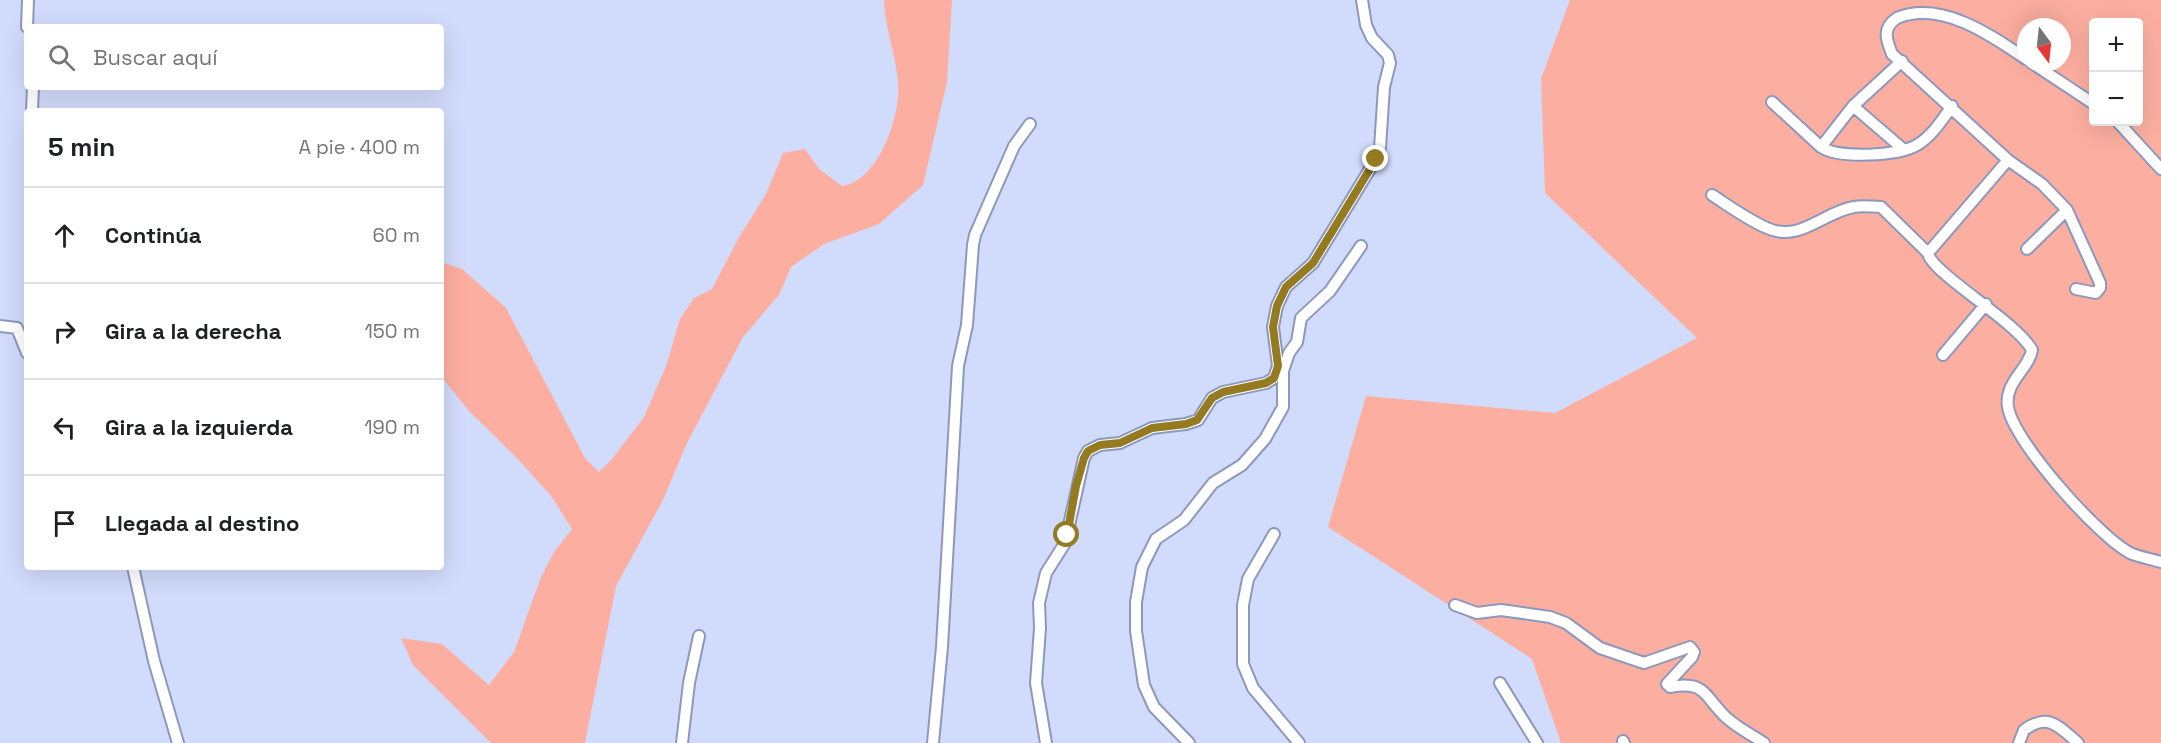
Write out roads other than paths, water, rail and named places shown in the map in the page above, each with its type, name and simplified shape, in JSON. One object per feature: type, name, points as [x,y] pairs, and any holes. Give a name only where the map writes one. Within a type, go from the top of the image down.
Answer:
[{"type":"street","points":[[27,24],[28,0]]},
{"type":"street","points":[[1189,743],[1154,706],[1144,685],[1136,631],[1136,602],[1142,567],[1156,539],[1184,520],[1212,483],[1242,465],[1265,439],[1283,407],[1273,327],[1277,306],[1286,287],[1313,263],[1376,159],[1380,148],[1384,87],[1390,63],[1388,55],[1372,38],[1366,25],[1362,0]]},
{"type":"street","points":[[2017,53],[1976,25],[1952,14],[1922,9],[1903,15],[1889,24],[1887,42],[1892,54],[1952,106],[2008,160],[2042,184],[2067,210],[2100,283],[2100,288],[2096,293],[2076,289]]},
{"type":"street","points":[[1821,147],[1853,106],[1902,61]]},
{"type":"street","points":[[2046,72],[2089,101]]},
{"type":"street","points":[[32,108],[33,90]]},
{"type":"street","points":[[1772,102],[1828,152],[1849,154],[1915,147],[1927,138],[1952,106]]},
{"type":"street","points":[[1853,106],[1903,149]]},
{"type":"street","points":[[933,743],[942,636],[958,366],[967,325],[973,245],[975,235],[1014,146],[1030,124]]},
{"type":"street","points":[[2122,126],[2161,169]]},
{"type":"street","points":[[1928,253],[2008,160]]},
{"type":"street","points":[[1712,195],[1768,229],[1783,232],[1807,228],[1853,207],[1881,207],[1928,253],[1929,260],[1955,283],[1986,304],[2032,350],[2008,392],[2008,408],[2018,433],[2081,512],[2112,541],[2131,553],[2161,562]]},
{"type":"street","points":[[2027,249],[2067,210]]},
{"type":"street","points":[[1046,743],[1036,682],[1040,628],[1039,603],[1046,573],[1065,543],[1084,458],[1088,451],[1100,445],[1120,443],[1152,428],[1186,424],[1197,420],[1212,398],[1223,392],[1266,383],[1279,374],[1299,338],[1301,318],[1330,291],[1361,246]]},
{"type":"street","points":[[1943,355],[1986,304]]},
{"type":"street","points":[[0,326],[17,328],[24,346]]},
{"type":"street","points":[[1274,534],[1248,579],[1243,605],[1243,664],[1253,688],[1299,743]]},
{"type":"street","points":[[134,570],[154,661],[178,743]]},
{"type":"street","points":[[1455,605],[1477,613],[1501,610],[1550,617],[1566,623],[1600,648],[1644,663],[1690,647],[1694,652],[1692,657],[1667,684],[1670,687],[1685,684],[1705,690],[1727,718],[1764,743]]},
{"type":"street","points":[[682,743],[689,682],[699,636]]},
{"type":"street","points":[[1500,683],[1537,743]]},
{"type":"street","points":[[2019,743],[2024,730],[2043,721],[2052,721],[2078,743]]}]
